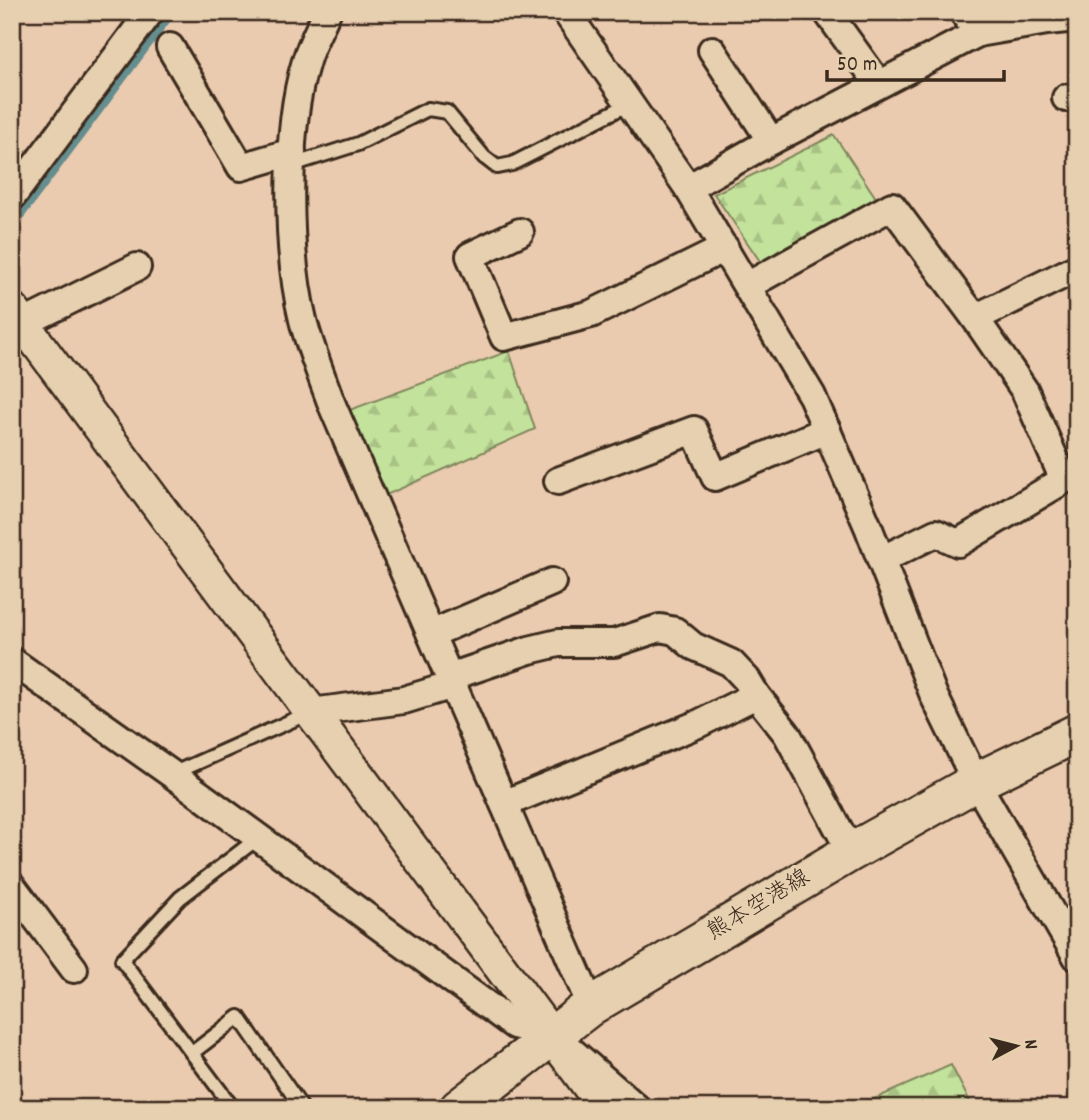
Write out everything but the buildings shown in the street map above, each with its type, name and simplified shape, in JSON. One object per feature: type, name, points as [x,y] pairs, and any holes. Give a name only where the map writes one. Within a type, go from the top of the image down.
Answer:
[{"type":"main road","name":"熊本空港線","points":[[459,1108],[591,1006],[851,852],[976,782],[1077,733]]},
{"type":"street","points":[[12,197],[150,12]]},
{"type":"street","points":[[327,12],[306,60],[296,106],[291,225],[294,272],[303,323],[332,405],[591,1006]]},
{"type":"street","points":[[566,12],[688,188],[813,396],[934,696],[976,782],[1077,957]]},
{"type":"street","points":[[827,12],[879,84]]},
{"type":"street","points":[[688,188],[879,84],[970,23],[1077,18]]},
{"type":"street","points":[[170,47],[241,167],[292,159]]},
{"type":"street","points":[[712,50],[771,141]]},
{"type":"street","points":[[747,286],[891,206],[975,318],[1025,391],[1064,480],[958,543],[936,533],[881,560]]},
{"type":"street","points":[[520,232],[470,257],[504,337],[592,314],[725,248]]},
{"type":"street","points":[[137,267],[17,316],[605,1108]]},
{"type":"street","points":[[975,318],[1077,268]]},
{"type":"street","points":[[558,481],[694,430],[715,477],[827,430]]},
{"type":"street","points":[[431,634],[552,582]]},
{"type":"street","points":[[312,712],[404,700],[529,650],[558,643],[614,643],[660,628],[675,631],[693,646],[732,663],[747,680],[787,734],[851,852]]},
{"type":"street","points":[[12,661],[172,774],[514,1025],[552,1034],[637,1108]]},
{"type":"street","points":[[505,804],[698,724],[756,695]]},
{"type":"street","points":[[12,886],[74,969]]},
{"type":"lane","points":[[292,159],[358,144],[428,109],[447,112],[484,157],[497,167],[512,164],[631,103]]},
{"type":"lane","points":[[172,774],[312,712]]},
{"type":"lane","points":[[233,1108],[122,960],[180,898],[258,838]]},
{"type":"lane","points":[[192,1053],[239,1017],[302,1108]]},
{"type":"green space","points":[[834,135],[878,201],[764,267],[714,194]]},
{"type":"green space","points":[[509,351],[535,429],[384,496],[347,411]]},
{"type":"green space","points":[[951,1065],[973,1108],[854,1108]]},
{"type":"waterway","points":[[12,228],[173,12]]}]
